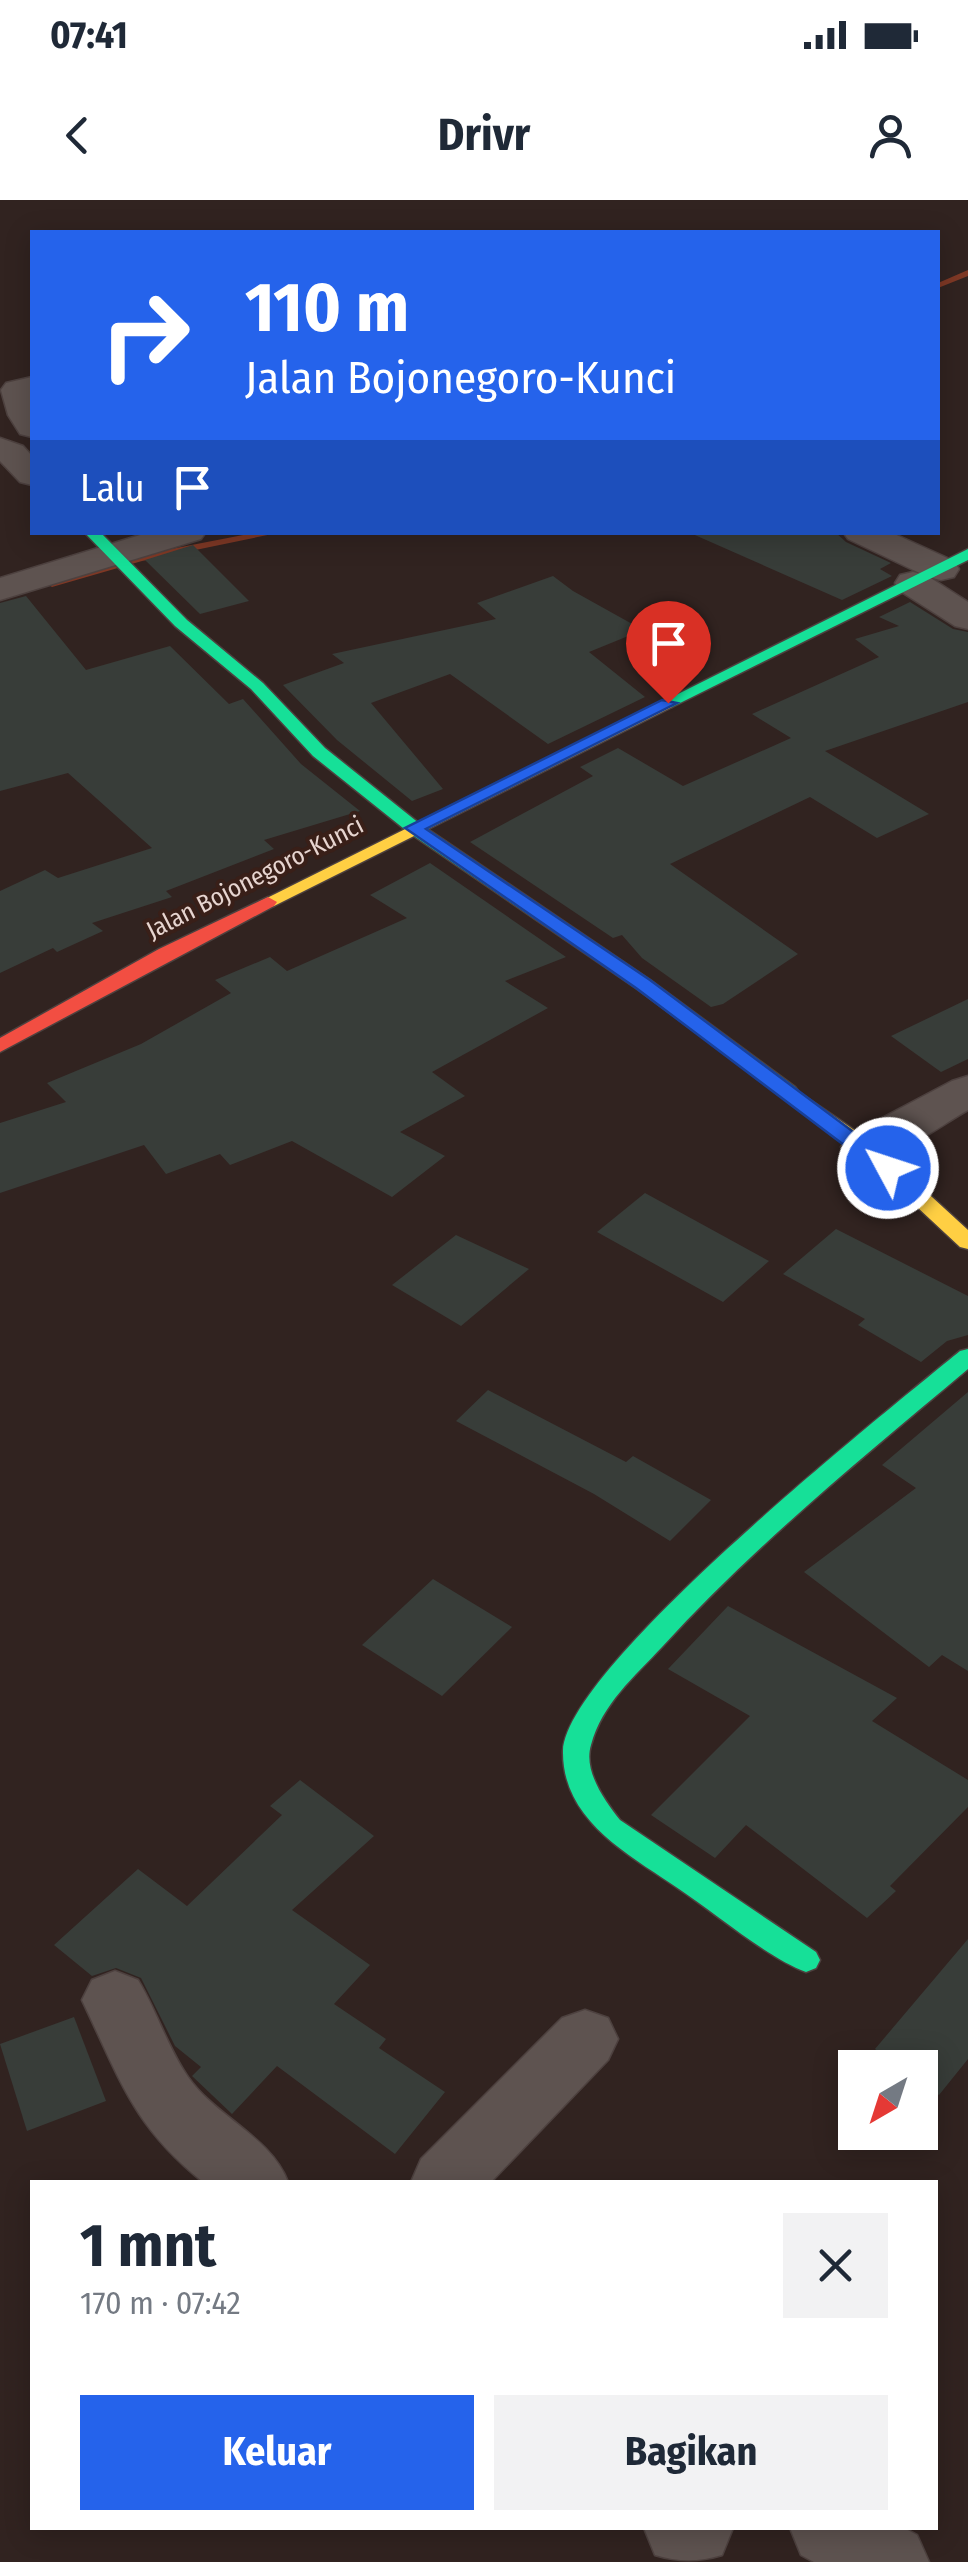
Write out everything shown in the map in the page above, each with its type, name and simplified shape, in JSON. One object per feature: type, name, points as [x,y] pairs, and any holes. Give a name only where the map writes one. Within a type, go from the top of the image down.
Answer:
[{"type":"street","points":[[30,387],[17,390],[30,425]]},
{"type":"street","points":[[30,436],[1,448],[30,473]]},
{"type":"street","points":[[0,589],[176,535]]},
{"type":"street","points":[[867,535],[941,569],[968,618]]},
{"type":"street","points":[[116,556],[182,623],[257,686],[319,752],[414,828],[643,984],[865,1147],[968,1242]]},
{"type":"street","name":"Jalan Bojonegoro-Kunci","points":[[0,1046],[166,953],[941,569]]},
{"type":"street","points":[[865,1147],[968,1092]]},
{"type":"street","points":[[806,1960],[612,1828],[586,1795],[576,1749],[594,1703],[700,1589],[809,1490],[968,1357]]},
{"type":"street","points":[[115,2000],[134,2028],[155,2085],[178,2117],[252,2180]]},
{"type":"street","points":[[447,2180],[585,2039]]},
{"type":"street","points":[[832,2530],[890,2562]]},
{"type":"building","points":[[695,535],[838,535],[891,563],[880,569],[892,576],[842,600]]},
{"type":"building","points":[[193,545],[249,601],[200,614],[145,560]]},
{"type":"building","points":[[553,576],[643,630],[589,652],[645,697],[548,744],[450,674],[371,703],[443,789],[412,801],[337,740],[283,685],[344,663],[332,654],[496,619],[477,603]]},
{"type":"building","points":[[26,596],[86,670],[170,646],[229,704],[243,699],[301,764],[360,811],[264,840],[274,849],[166,891],[172,897],[92,923],[103,931],[57,952],[53,948],[0,973],[0,891],[45,870],[58,878],[152,848],[68,773],[0,791],[0,603]]},
{"type":"building","points":[[910,602],[953,629],[968,632],[968,702],[825,751],[929,814],[877,838],[810,797],[670,864],[798,954],[723,1004],[711,1007],[642,958],[622,935],[613,938],[470,842],[593,776],[580,767],[618,748],[683,786],[791,738],[752,714],[879,657],[855,639],[899,626],[879,617]]},
{"type":"building","points":[[430,863],[566,957],[505,981],[548,1008],[432,1072],[465,1096],[400,1132],[445,1156],[392,1197],[292,1141],[230,1165],[220,1154],[166,1174],[144,1145],[0,1193],[0,1123],[66,1102],[47,1083],[141,1044],[231,993],[215,980],[270,957],[287,971],[407,918],[370,895]]},
{"type":"building","points":[[968,999],[968,1059],[941,1072],[891,1036]]},
{"type":"building","points":[[645,1193],[769,1261],[723,1302],[597,1232]]},
{"type":"building","points":[[836,1229],[968,1296],[968,1335],[947,1341],[921,1362],[858,1325],[865,1319],[783,1274]]},
{"type":"building","points":[[456,1235],[529,1269],[461,1326],[392,1285]]},
{"type":"building","points":[[488,1390],[626,1462],[633,1456],[711,1500],[670,1541],[594,1494],[456,1421]]},
{"type":"building","points":[[968,1392],[968,1671],[942,1655],[929,1667],[804,1572],[916,1488],[882,1465]]},
{"type":"building","points":[[433,1579],[512,1627],[442,1696],[362,1645]]},
{"type":"building","points":[[728,1606],[897,1698],[872,1721],[968,1780],[968,1807],[890,1886],[896,1891],[867,1918],[746,1825],[715,1858],[651,1815],[750,1716],[668,1669]]},
{"type":"building","points":[[300,1780],[374,1836],[292,1910],[370,1965],[334,2004],[386,2039],[379,2048],[445,2092],[395,2154],[277,2066],[232,2114],[192,2076],[201,2067],[175,2046],[141,1978],[116,1968],[92,1976],[54,1945],[138,1869],[187,1906],[282,1815],[270,1806]]},
{"type":"building","points":[[968,1939],[968,2059],[939,2095],[938,2050],[875,2049]]},
{"type":"building","points":[[74,2017],[106,2101],[27,2131],[0,2044]]},
{"type":"waterway","points":[[940,285],[968,273]]},
{"type":"waterway","points":[[52,584],[140,558],[261,535]]},
{"type":"traffic: fast","points":[[94,535],[181,623],[257,686],[319,752],[414,828],[643,984],[788,1091]]},
{"type":"traffic: fast","points":[[666,704],[968,554]]},
{"type":"traffic: fast","points":[[806,1960],[611,1828],[586,1795],[576,1749],[595,1703],[700,1589],[809,1489],[968,1357]]},
{"type":"traffic: slow","points":[[268,902],[666,704]]},
{"type":"traffic: slow","points":[[788,1091],[865,1147],[968,1242]]},
{"type":"traffic: jam","points":[[0,1046],[166,953],[268,902]]},
{"type":"route","points":[[668,703],[414,828],[643,984],[888,1168]]}]
